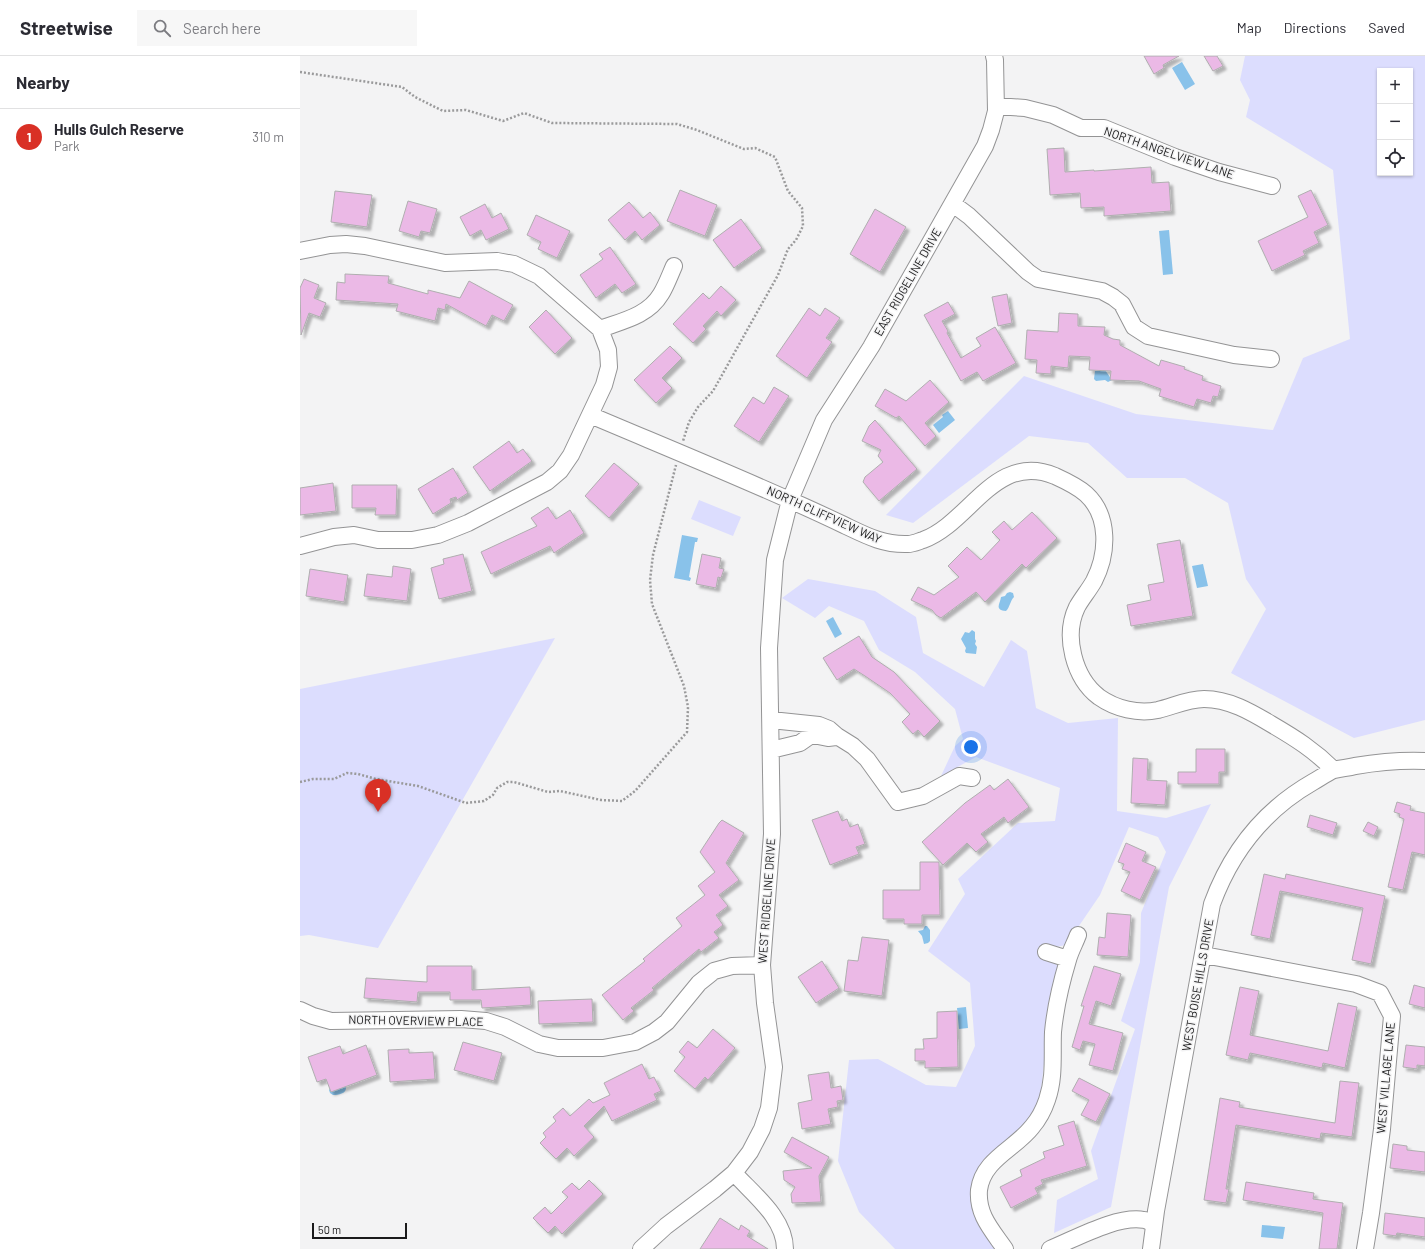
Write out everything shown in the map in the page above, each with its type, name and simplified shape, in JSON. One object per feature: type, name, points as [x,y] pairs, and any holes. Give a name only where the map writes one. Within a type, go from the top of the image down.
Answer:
[{"type":"street","name":"EAST RIDGELINE DRIVE","points":[[790,500],[824,420],[871,348],[985,146],[991,130],[996,106],[994,56]]},
{"type":"street","name":"NORTH ANGELVIEW LANE","points":[[996,106],[1025,108],[1053,116],[1081,128],[1104,128],[1175,157],[1204,167],[1272,186]]},
{"type":"street","points":[[953,204],[969,216],[1028,272],[1038,279],[1102,291],[1122,304],[1134,327],[1148,336],[1234,355],[1271,359]]},
{"type":"street","points":[[300,251],[330,245],[346,244],[364,246],[445,263],[497,261],[514,264],[539,276],[600,329],[608,350],[609,366],[604,385],[571,455],[560,471],[547,482],[468,523],[438,535],[412,540],[378,540],[354,536],[334,537],[300,546]]},
{"type":"street","points":[[600,329],[643,313],[653,306],[661,294],[674,266]]},
{"type":"street","name":"NORTH CLIFFVIEW WAY","points":[[590,415],[790,500],[874,540],[893,544],[911,544],[933,536],[948,526],[989,487],[1004,477],[1027,471],[1047,473],[1068,482],[1085,493],[1096,505],[1102,523],[1105,540],[1103,560],[1094,581],[1077,608],[1072,624],[1071,644],[1076,664],[1082,677],[1090,688],[1111,704],[1124,709],[1140,712],[1157,710],[1185,702],[1204,699],[1225,701],[1249,711],[1305,744],[1334,770]]},
{"type":"street","name":"WEST RIDGELINE DRIVE","points":[[641,1249],[666,1226],[734,1173],[750,1152],[762,1129],[769,1108],[774,1067],[765,1003],[762,965],[772,834],[769,648],[775,560],[790,500]]},
{"type":"street","points":[[771,720],[804,732]]},
{"type":"street","points":[[771,750],[800,743],[804,732],[819,725],[830,729],[837,736],[853,746],[867,759],[898,802],[923,796],[959,776],[972,778]]},
{"type":"street","points":[[1334,770],[1380,762],[1403,760],[1425,761]]},
{"type":"street","name":"WEST BOISE HILLS DRIVE","points":[[1151,1249],[1154,1225],[1212,904],[1220,883],[1230,863],[1245,841],[1260,824],[1293,794],[1334,770]]},
{"type":"street","points":[[1005,1249],[987,1224],[980,1210],[979,1191],[982,1179],[988,1167],[1002,1152],[1015,1143],[1032,1127],[1046,1101],[1053,1079],[1054,1031],[1068,959],[1078,935]]},
{"type":"street","points":[[1046,952],[1068,959]]},
{"type":"street","name":"WEST VILLAGE LANE","points":[[1204,955],[1356,984],[1380,993],[1392,1016],[1382,1126],[1365,1249]]},
{"type":"street","name":"NORTH OVERVIEW PLACE","points":[[300,1010],[313,1016],[331,1021],[461,1019],[486,1021],[506,1027],[540,1044],[558,1048],[603,1048],[635,1042],[654,1032],[666,1022],[699,983],[714,972],[732,966],[762,965]]},
{"type":"street","points":[[734,1173],[775,1219],[781,1230],[785,1249]]},
{"type":"street","points":[[1050,1249],[1115,1222],[1145,1220],[1154,1225]]},
{"type":"path","points":[[300,72],[402,87],[415,97],[443,111],[466,110],[503,120],[524,113],[552,123],[677,124],[697,130],[744,149],[755,148],[775,157],[788,191],[802,208],[803,226],[796,240],[788,249],[778,275],[713,391],[698,407],[689,422],[682,445]]},
{"type":"path","points":[[300,782],[312,779],[334,779],[347,773],[358,774],[376,779],[418,786],[466,803],[484,801],[493,795],[496,788],[507,782],[514,782],[548,792],[560,791],[601,800],[622,801],[635,791],[686,732],[688,707],[684,686],[652,604],[650,580],[653,555],[676,465]]},
{"type":"shaded area","points":[[1245,56],[1425,56],[1425,720],[1354,738],[1231,673],[1266,609],[1246,579],[1228,503],[1185,478],[1127,478],[1088,443],[1029,436],[913,523],[886,515],[1024,376],[1136,414],[1273,430],[1303,358],[1350,339],[1333,170],[1246,117],[1250,100],[1240,80]]},
{"type":"shaded area","points":[[1182,62],[1195,84],[1185,90],[1172,68]]},
{"type":"shaded area","points":[[1169,230],[1173,274],[1163,275],[1159,231]]},
{"type":"shaded area","points":[[1098,369],[1101,369],[1101,371],[1105,370],[1112,380],[1108,382],[1105,380],[1096,381],[1094,379],[1095,371],[1099,371]]},
{"type":"shaded area","points":[[948,411],[955,420],[939,433],[933,425]]},
{"type":"shaded area","points":[[699,500],[741,517],[733,536],[691,519]]},
{"type":"shaded area","points":[[682,535],[698,538],[697,542],[695,542],[689,577],[691,578],[690,581],[674,578]]},
{"type":"shaded area","points":[[1203,564],[1208,586],[1197,588],[1192,566]]},
{"type":"shaded area","points":[[808,579],[875,591],[916,617],[923,653],[984,687],[1011,640],[1027,651],[1036,708],[1068,723],[1118,718],[1117,811],[1166,818],[1211,804],[1169,887],[1111,1207],[1054,1233],[1057,1200],[1098,1179],[1091,1151],[1135,1029],[1121,1021],[1140,962],[1141,913],[1166,852],[1158,837],[1129,827],[1100,895],[1066,945],[1046,949],[1054,962],[1061,969],[1049,1018],[1040,1099],[1025,1124],[984,1159],[971,1186],[973,1212],[995,1249],[895,1249],[859,1212],[838,1161],[849,1060],[878,1059],[926,1085],[956,1087],[975,1046],[970,983],[928,951],[965,894],[958,879],[1018,823],[1055,821],[1060,788],[976,757],[941,776],[955,746],[963,739],[955,709],[915,672],[879,650],[864,621],[829,606],[815,618],[782,598]]},
{"type":"shaded area","points":[[1010,592],[1013,593],[1014,597],[1008,608],[1006,611],[1000,609],[999,606],[1001,597]]},
{"type":"shaded area","points":[[833,617],[842,634],[835,638],[826,621]]},
{"type":"shaded area","points":[[972,630],[975,632],[975,644],[977,647],[976,654],[966,653],[966,648],[961,639],[965,632],[969,633]]},
{"type":"shaded area","points":[[555,638],[378,948],[309,935],[300,936],[300,689]]},
{"type":"shaded area","points":[[925,926],[927,926],[930,930],[930,941],[924,944],[922,936],[918,931],[923,930]]},
{"type":"shaded area","points":[[966,1007],[968,1028],[959,1029],[957,1008]]},
{"type":"shaded area","points":[[345,1084],[346,1090],[343,1093],[333,1095],[330,1093],[329,1090],[331,1087]]},
{"type":"shaded area","points":[[1262,1225],[1285,1227],[1283,1239],[1261,1237]]},
{"type":"building","points":[[1144,56],[1179,56],[1163,65],[1164,68],[1154,74]]},
{"type":"building","points":[[1204,56],[1217,56],[1223,66],[1213,71]]},
{"type":"building","points":[[1064,148],[1065,172],[1151,167],[1152,183],[1169,182],[1171,211],[1104,216],[1104,207],[1081,208],[1080,193],[1050,195],[1047,149]]},
{"type":"building","points":[[680,190],[717,205],[705,236],[667,221]]},
{"type":"building","points":[[1311,190],[1328,225],[1314,232],[1319,243],[1303,251],[1305,255],[1272,271],[1258,241],[1308,217],[1298,196]]},
{"type":"building","points":[[335,191],[372,195],[367,227],[331,222]]},
{"type":"building","points":[[408,201],[437,209],[430,233],[421,231],[419,237],[399,231]]},
{"type":"building","points":[[629,202],[643,218],[650,212],[660,225],[642,240],[635,231],[625,240],[608,220]]},
{"type":"building","points":[[485,204],[492,218],[501,213],[509,229],[486,240],[481,230],[470,236],[460,217]]},
{"type":"building","points":[[875,209],[906,227],[880,272],[850,254]]},
{"type":"building","points":[[536,215],[570,231],[557,258],[538,249],[541,242],[527,235]]},
{"type":"building","points":[[741,219],[762,248],[734,268],[713,240]]},
{"type":"building","points":[[610,247],[636,284],[622,293],[615,284],[596,298],[580,275],[603,259],[599,254]]},
{"type":"building","points":[[345,274],[389,276],[388,283],[428,294],[428,290],[460,298],[469,281],[513,305],[504,321],[492,315],[486,326],[446,304],[445,310],[438,308],[435,321],[396,311],[398,304],[336,300],[337,282],[345,283]]},
{"type":"building","points":[[304,279],[319,285],[314,298],[326,303],[320,317],[309,313],[301,335],[300,288]]},
{"type":"building","points":[[721,286],[736,300],[721,316],[717,311],[703,326],[706,329],[693,343],[673,324],[703,293],[709,299]]},
{"type":"building","points":[[1007,294],[1012,323],[998,326],[992,297]]},
{"type":"building","points":[[948,302],[955,314],[942,321],[961,358],[981,346],[976,338],[995,327],[1016,363],[983,381],[977,372],[961,381],[924,315]]},
{"type":"building","points":[[809,308],[820,316],[825,308],[840,318],[826,338],[832,342],[807,378],[776,356]]},
{"type":"building","points":[[546,310],[572,338],[555,354],[529,327]]},
{"type":"building","points":[[1059,313],[1078,314],[1078,326],[1105,327],[1104,335],[1120,340],[1120,345],[1159,366],[1161,360],[1185,367],[1184,369],[1203,376],[1202,380],[1221,386],[1218,397],[1213,396],[1211,403],[1197,399],[1194,407],[1159,396],[1161,389],[1139,381],[1110,380],[1111,371],[1089,370],[1090,357],[1069,356],[1068,368],[1051,366],[1051,374],[1036,373],[1037,360],[1025,359],[1027,330],[1058,332]]},
{"type":"building","points":[[670,346],[682,358],[662,378],[672,388],[656,403],[634,380]]},
{"type":"building","points":[[930,380],[949,402],[925,423],[936,436],[925,446],[899,416],[896,418],[875,406],[885,389],[906,401]]},
{"type":"building","points":[[774,387],[789,396],[759,442],[734,426],[753,397],[764,404]]},
{"type":"building","points":[[875,420],[917,469],[879,501],[863,482],[865,477],[883,462],[878,456],[881,450],[862,441],[869,426]]},
{"type":"building","points":[[509,441],[517,453],[523,449],[532,461],[490,491],[473,467]]},
{"type":"building","points":[[614,463],[639,484],[609,518],[585,496]]},
{"type":"building","points":[[453,468],[468,493],[457,500],[456,497],[450,499],[451,503],[433,514],[418,489]]},
{"type":"building","points":[[333,483],[336,511],[300,515],[300,488]]},
{"type":"building","points":[[352,485],[397,485],[396,515],[375,515],[376,508],[352,508]]},
{"type":"building","points":[[548,507],[556,519],[570,510],[584,533],[554,553],[550,546],[491,574],[481,552],[537,526],[531,518]]},
{"type":"building","points":[[1032,512],[1057,538],[1026,568],[1022,564],[985,602],[976,592],[941,618],[932,610],[911,600],[918,587],[934,595],[959,577],[948,566],[967,547],[981,560],[1000,540],[992,532],[1004,521],[1012,530]]},
{"type":"building","points":[[1180,540],[1193,616],[1131,626],[1127,605],[1151,600],[1148,585],[1164,582],[1157,544]]},
{"type":"building","points":[[463,554],[472,591],[439,599],[431,568],[444,564],[443,559]]},
{"type":"building","points":[[702,554],[721,558],[719,568],[724,569],[721,578],[718,577],[716,588],[696,584]]},
{"type":"building","points":[[393,566],[411,569],[407,601],[364,596],[367,574],[392,577]]},
{"type":"building","points":[[310,569],[348,575],[344,602],[306,596]]},
{"type":"building","points":[[859,636],[872,657],[894,672],[940,721],[924,737],[918,730],[913,734],[902,722],[910,714],[890,693],[865,676],[854,669],[837,680],[823,658]]},
{"type":"building","points":[[1196,749],[1225,749],[1225,772],[1219,772],[1219,784],[1178,784],[1178,772],[1196,772]]},
{"type":"building","points":[[1133,758],[1148,759],[1147,780],[1167,781],[1165,805],[1131,803]]},
{"type":"building","points":[[1008,779],[1029,807],[1008,823],[1004,817],[981,834],[988,842],[976,852],[967,843],[943,865],[922,842],[965,803],[990,785],[994,790]]},
{"type":"building","points":[[1397,802],[1411,806],[1410,810],[1425,813],[1425,855],[1412,852],[1403,890],[1388,887],[1404,819],[1399,817],[1400,814],[1394,812]]},
{"type":"building","points":[[838,811],[842,821],[847,819],[850,827],[858,824],[865,844],[856,847],[859,854],[830,865],[812,820]]},
{"type":"building","points":[[1310,815],[1337,823],[1333,835],[1307,827]]},
{"type":"building","points":[[722,820],[744,833],[726,863],[739,880],[719,895],[728,906],[716,915],[723,925],[714,932],[719,938],[701,952],[699,949],[652,988],[654,990],[631,1008],[634,1011],[623,1020],[602,995],[645,961],[643,959],[682,926],[676,918],[705,895],[698,886],[715,872],[700,852]]},
{"type":"building","points":[[1368,822],[1378,827],[1374,836],[1363,831]]},
{"type":"building","points":[[1126,843],[1146,852],[1142,861],[1156,867],[1140,900],[1121,891],[1130,872],[1122,869],[1124,864],[1118,862]]},
{"type":"building","points":[[920,862],[939,862],[940,915],[922,915],[922,924],[904,924],[904,919],[883,919],[883,890],[920,890]]},
{"type":"building","points":[[1264,874],[1285,879],[1286,874],[1385,896],[1371,964],[1352,960],[1363,908],[1280,891],[1270,939],[1251,935]]},
{"type":"building","points":[[1107,913],[1131,915],[1128,957],[1097,955],[1099,937],[1105,938]]},
{"type":"building","points":[[862,937],[889,940],[882,996],[844,991],[848,960],[858,961]]},
{"type":"building","points":[[822,961],[839,988],[816,1003],[798,977]]},
{"type":"building","points":[[427,966],[472,966],[472,990],[530,987],[531,1005],[482,1008],[481,1000],[450,1000],[450,992],[418,992],[417,1002],[364,998],[366,978],[427,982]]},
{"type":"building","points":[[1094,966],[1121,974],[1111,1006],[1096,1001],[1089,1024],[1123,1033],[1113,1071],[1089,1065],[1095,1044],[1083,1041],[1080,1050],[1072,1047],[1084,1006],[1081,1006]]},
{"type":"building","points":[[1414,985],[1425,988],[1425,1008],[1409,1004]]},
{"type":"building","points":[[1240,987],[1259,991],[1250,1035],[1328,1051],[1338,1003],[1357,1007],[1345,1068],[1323,1063],[1322,1068],[1250,1053],[1248,1060],[1226,1055]]},
{"type":"building","points":[[592,999],[593,1022],[539,1024],[538,1001]]},
{"type":"building","points":[[957,1011],[958,1067],[925,1068],[925,1061],[915,1061],[915,1049],[924,1049],[923,1039],[937,1038],[937,1012]]},
{"type":"building","points":[[713,1029],[735,1048],[708,1080],[705,1077],[695,1089],[674,1071],[685,1057],[679,1052],[688,1041],[697,1048]]},
{"type":"building","points":[[463,1042],[502,1053],[494,1081],[454,1070]]},
{"type":"building","points":[[366,1045],[377,1075],[331,1092],[326,1079],[317,1082],[308,1057],[340,1046],[343,1054]]},
{"type":"building","points":[[1406,1045],[1425,1047],[1425,1066],[1417,1065],[1417,1069],[1403,1067]]},
{"type":"building","points":[[409,1049],[409,1053],[433,1052],[435,1079],[390,1082],[388,1050]]},
{"type":"building","points":[[642,1064],[649,1079],[654,1077],[661,1091],[654,1094],[657,1100],[612,1121],[604,1106],[584,1126],[594,1137],[574,1156],[567,1148],[556,1159],[540,1143],[546,1137],[543,1133],[556,1121],[553,1117],[563,1108],[570,1116],[589,1099],[593,1103],[610,1095],[604,1083]]},
{"type":"building","points":[[829,1072],[831,1088],[841,1086],[843,1100],[837,1101],[838,1107],[828,1109],[831,1124],[802,1129],[798,1103],[812,1100],[808,1075]]},
{"type":"building","points":[[1079,1078],[1110,1094],[1096,1122],[1081,1115],[1089,1100],[1072,1091]]},
{"type":"building","points":[[1340,1081],[1359,1083],[1352,1137],[1321,1133],[1320,1139],[1236,1125],[1226,1189],[1229,1189],[1226,1203],[1204,1200],[1220,1098],[1240,1102],[1239,1107],[1335,1123]]},
{"type":"building","points":[[1074,1121],[1087,1166],[1041,1180],[1043,1184],[1035,1188],[1038,1194],[1011,1208],[1000,1187],[1022,1176],[1020,1170],[1045,1158],[1043,1152],[1064,1145],[1058,1126]]},
{"type":"building","points":[[792,1137],[829,1157],[819,1176],[821,1202],[792,1203],[791,1194],[795,1187],[784,1180],[783,1171],[812,1168],[784,1152]]},
{"type":"building","points":[[1393,1144],[1407,1146],[1407,1150],[1425,1152],[1425,1172],[1390,1168]]},
{"type":"building","points":[[589,1180],[603,1194],[562,1234],[555,1226],[548,1233],[533,1218],[545,1207],[551,1214],[568,1197],[562,1192],[572,1183],[579,1190]]},
{"type":"building","points":[[1246,1182],[1314,1193],[1313,1199],[1343,1203],[1337,1249],[1319,1249],[1323,1213],[1243,1200]]},
{"type":"building","points":[[1385,1213],[1425,1218],[1425,1237],[1397,1233],[1396,1236],[1383,1234]]},
{"type":"building","points":[[720,1218],[739,1230],[741,1225],[750,1231],[747,1236],[768,1249],[700,1249]]},
{"type":"place","name":"Hulls Gulch Reserve","points":[[378,812]]}]
